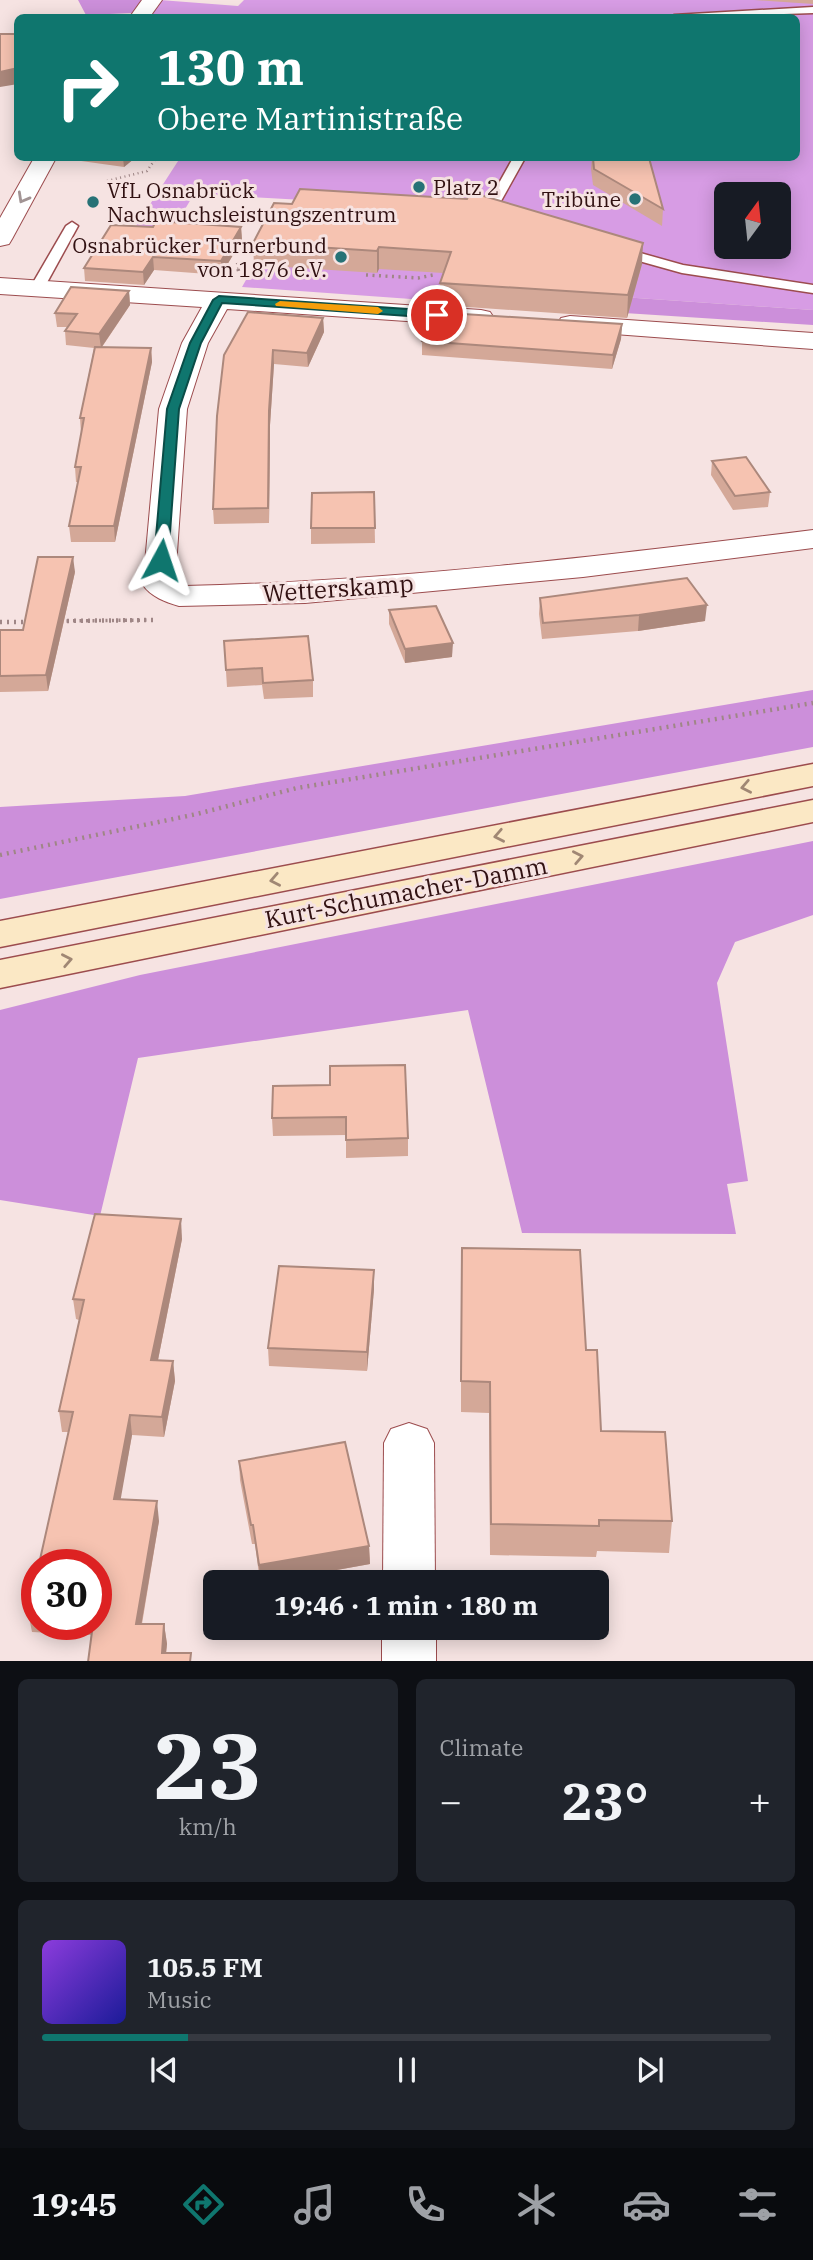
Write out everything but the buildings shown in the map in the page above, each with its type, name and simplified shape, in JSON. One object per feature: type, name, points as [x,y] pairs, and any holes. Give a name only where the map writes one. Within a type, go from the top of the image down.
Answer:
[{"type":"main road","name":"Kurt-Schumacher-Damm","points":[[0,934],[813,775]]},
{"type":"main road","name":"Kurt-Schumacher-Damm","points":[[0,974],[813,811]]},
{"type":"street","points":[[141,14],[152,0]]},
{"type":"street","points":[[0,239],[43,161]]},
{"type":"street","points":[[0,286],[504,319]]},
{"type":"street","points":[[178,608],[159,585],[173,409],[195,343],[219,300]]},
{"type":"street","points":[[544,322],[813,341]]},
{"type":"street","name":"Wetterskamp","points":[[178,608],[305,593],[583,568],[813,539]]},
{"type":"street","points":[[409,1443],[409,1570]]},
{"type":"street","points":[[409,1640],[409,1661]]},
{"type":"lane","points":[[744,14],[813,10]]},
{"type":"lane","points":[[517,161],[495,201],[495,211],[523,223]]},
{"type":"lane","points":[[37,288],[72,226]]},
{"type":"lane","points":[[606,248],[682,269],[813,289]]},
{"type":"path","points":[[107,181],[147,171],[154,161]]},
{"type":"path","points":[[366,275],[418,278],[433,275],[437,266]]},
{"type":"path","points":[[54,622],[178,608]]},
{"type":"path","points":[[0,622],[41,622]]},
{"type":"path","points":[[0,855],[197,814],[298,788],[813,703]]},
{"type":"shaded area","points":[[78,0],[144,0],[133,13],[85,14]]},
{"type":"shaded area","points":[[160,0],[238,6],[244,0],[813,0],[813,310],[520,290],[467,303],[242,287],[255,264],[394,205],[194,194],[172,231],[136,226],[178,161],[800,161],[800,14],[150,14]]},
{"type":"shaded area","points":[[520,290],[813,310],[813,325],[467,303]]},
{"type":"shaded area","points":[[813,690],[813,747],[0,899],[0,807],[185,796]]},
{"type":"shaded area","points":[[813,841],[813,915],[735,942],[717,983],[748,1181],[727,1184],[736,1234],[522,1233],[468,1010],[138,1058],[100,1216],[0,1200],[0,1010],[140,975]]},
{"type":"slow traffic","points":[[280,304],[378,311]]},
{"type":"place","name":"Platz 2","points":[[419,187]]},
{"type":"place","name":"Tribüne","points":[[635,199]]},
{"type":"place","name":"VfL Osnabrück Nachwuchsleistungszentrum","points":[[93,202]]},
{"type":"place","name":"Osnabrücker Turnerbund von 1876 e.V.","points":[[341,257]]},
{"type":"route","points":[[161,560],[173,409],[195,343],[219,300],[437,315]]}]
